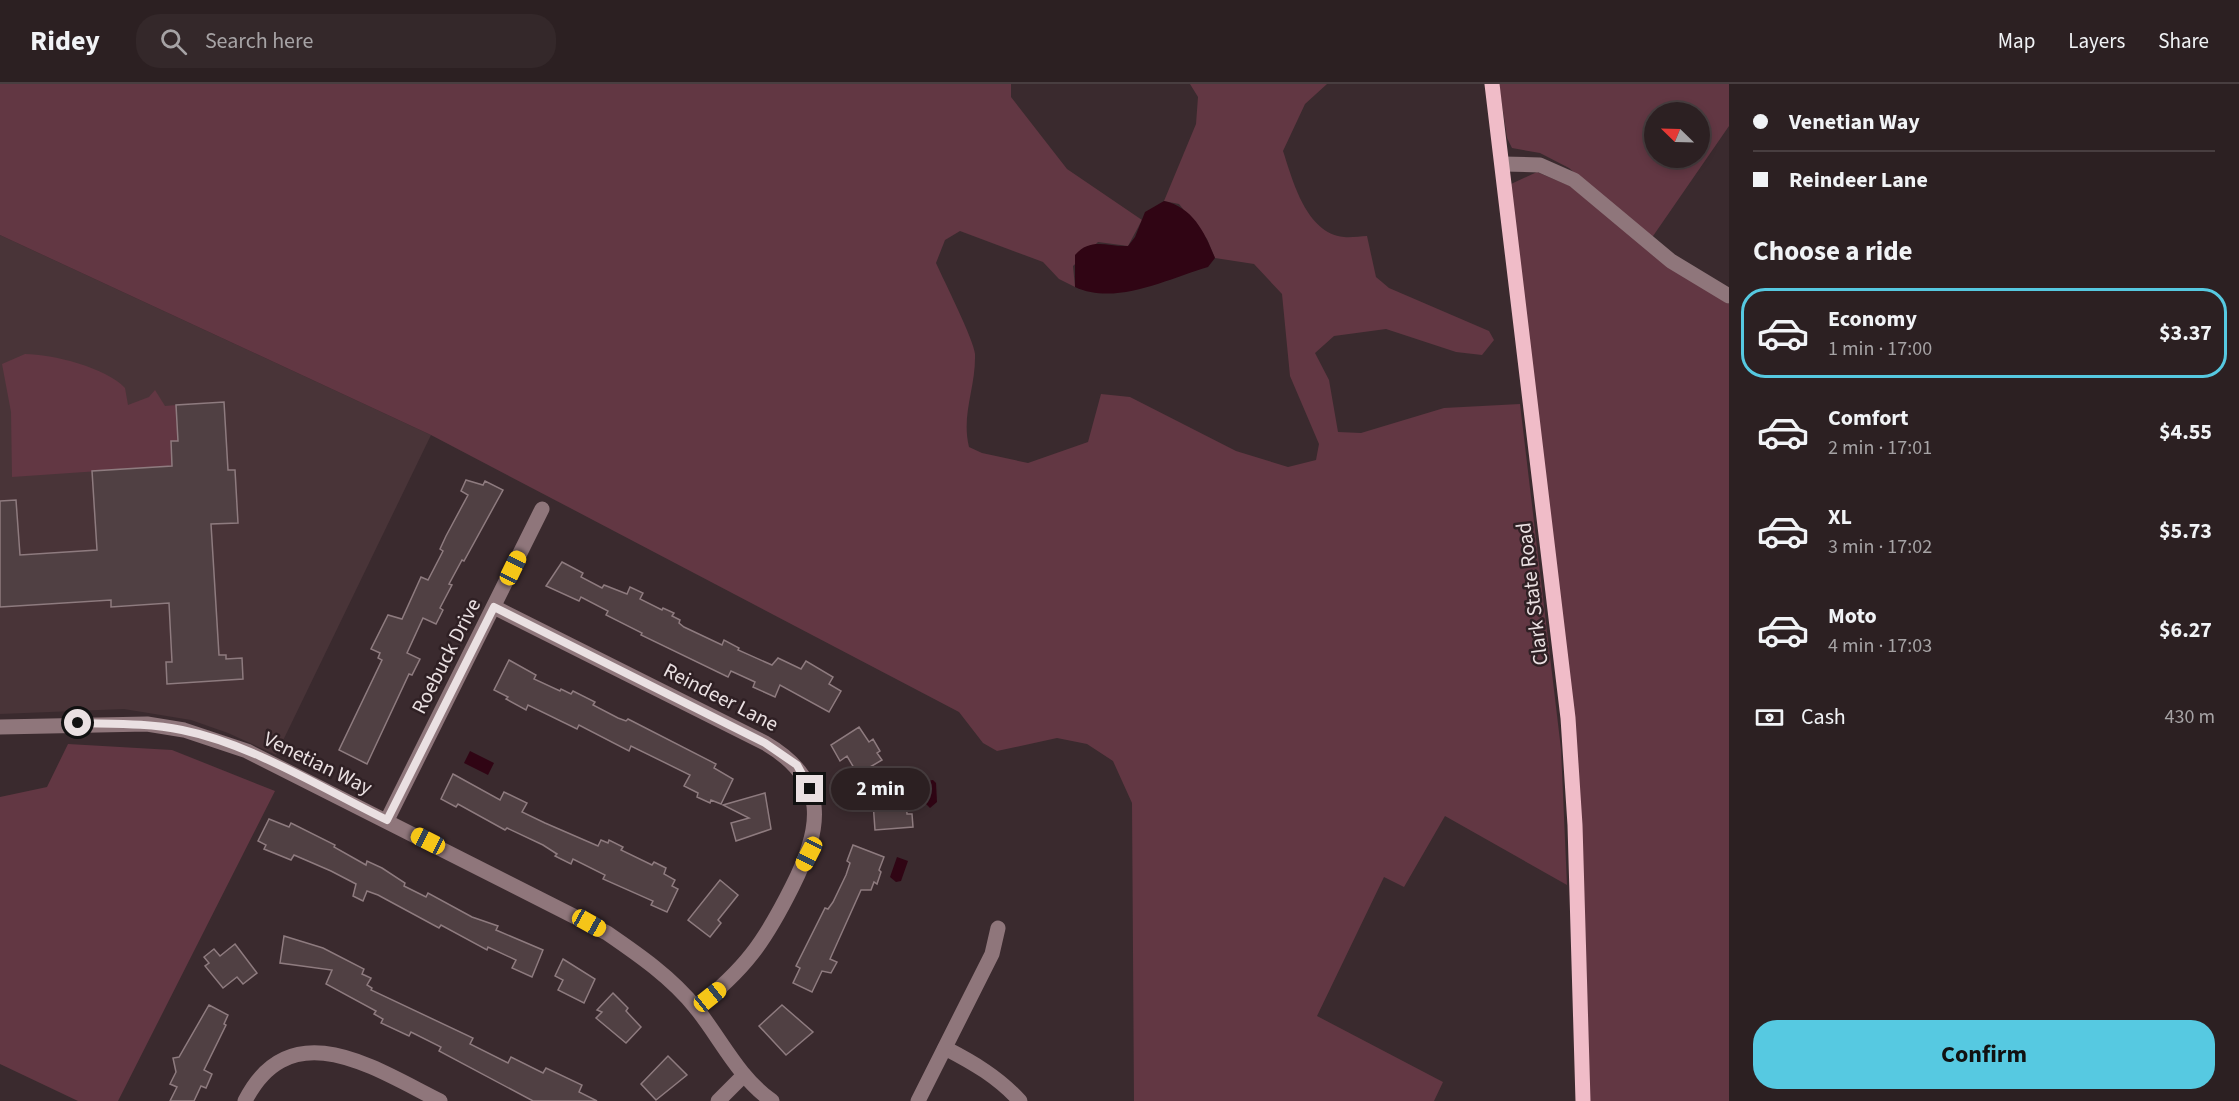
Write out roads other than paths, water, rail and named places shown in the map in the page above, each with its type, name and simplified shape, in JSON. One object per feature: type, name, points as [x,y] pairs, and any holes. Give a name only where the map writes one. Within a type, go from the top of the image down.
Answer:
[{"type":"main road","name":"Clark State Road","points":[[1492,84],[1568,718],[1575,825],[1583,1101]]},
{"type":"street","points":[[1503,164],[1540,165],[1574,180],[1671,261],[1729,296]]},
{"type":"street","name":"Roebuck Drive","points":[[387,820],[542,509]]},
{"type":"street","name":"Reindeer Lane","points":[[494,607],[765,743],[797,765],[810,789],[816,821],[809,854],[775,921],[750,960],[696,1008]]},
{"type":"street","name":"Venetian Way","points":[[0,727],[147,724],[184,730],[247,751],[607,933],[641,956],[672,982],[696,1008],[744,1075],[772,1101]]},
{"type":"street","points":[[918,1101],[992,954],[998,928]]},
{"type":"street","points":[[945,1048],[981,1067],[1005,1085],[1020,1101]]},
{"type":"street","points":[[245,1101],[268,1070],[290,1056],[310,1052],[348,1056],[440,1101]]},
{"type":"street","points":[[718,1101],[744,1075]]}]
